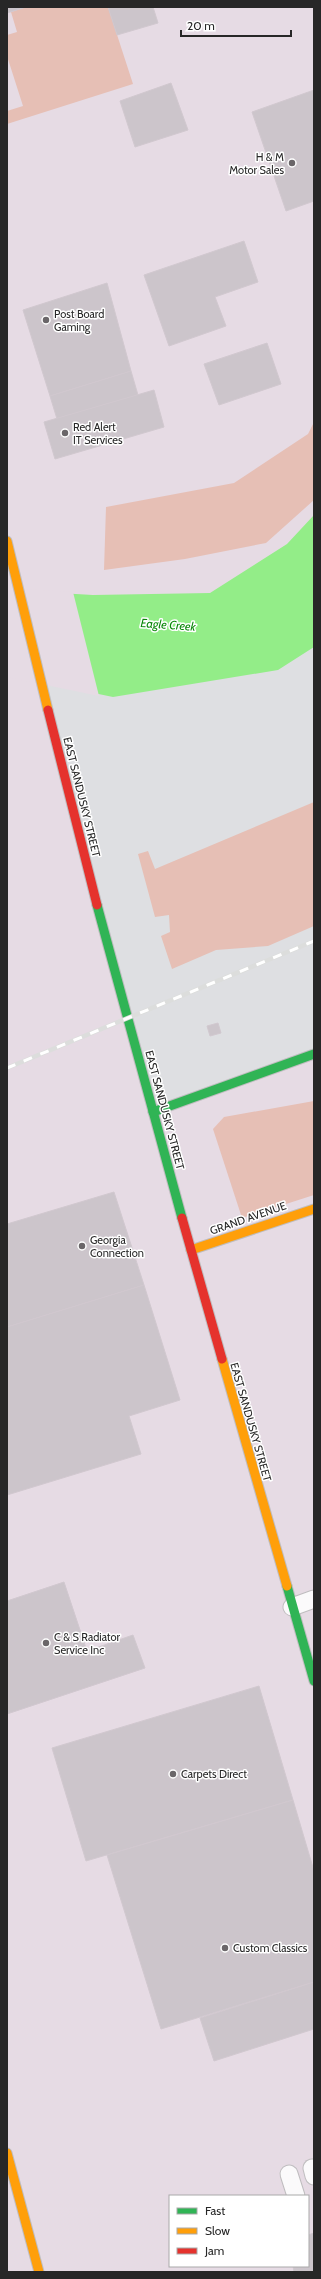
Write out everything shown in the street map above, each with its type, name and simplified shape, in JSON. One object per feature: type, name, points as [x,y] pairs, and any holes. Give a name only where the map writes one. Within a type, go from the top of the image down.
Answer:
[{"type":"main road","name":"EAST SANDUSKY STREET","points":[[7,541],[82,848],[153,1112],[314,1681]]},
{"type":"main road","points":[[153,1112],[314,1054]]},
{"type":"main road","name":"GRAND AVENUE","points":[[191,1250],[314,1209]]},
{"type":"main road","points":[[7,2153],[13,2198],[39,2272]]},
{"type":"lane","points":[[292,1607],[314,1599]]},
{"type":"lane","points":[[289,2174],[296,2195]]},
{"type":"shaded area","points":[[26,7],[108,7],[133,84],[7,124],[7,111],[23,106],[7,56],[7,35],[17,32],[11,12]]},
{"type":"shaded area","points":[[314,422],[314,500],[266,543],[185,559],[104,570],[106,507],[234,483],[308,434]]},
{"type":"shaded area","points":[[314,576],[314,1054],[153,1112],[26,615],[225,629]]},
{"type":"shaded area","points":[[314,802],[314,926],[268,946],[216,950],[172,969],[161,936],[170,932],[169,915],[155,917],[138,854],[148,851],[155,869]]},
{"type":"shaded area","points":[[314,1101],[314,1195],[242,1218],[213,1129],[224,1117]]},
{"type":"water","name":"Eagle Creek","points":[[314,515],[314,647],[278,670],[113,697],[7,675],[7,590],[93,595],[210,593],[287,544]]},
{"type":"pier","points":[[7,588],[73,592],[99,696],[7,677]]},
{"type":"building","points":[[7,7],[26,7],[7,13]]},
{"type":"building","points":[[108,7],[153,7],[158,23],[117,35]]},
{"type":"building","points":[[171,83],[188,130],[135,147],[120,101]]},
{"type":"building","name":"H & M Motor Sales","points":[[314,90],[314,201],[286,211],[252,112]]},
{"type":"building","points":[[244,241],[258,282],[215,297],[226,326],[169,346],[144,275]]},
{"type":"building","points":[[107,283],[131,371],[50,396],[23,310]]},
{"type":"building","points":[[267,343],[281,384],[219,405],[204,364]]},
{"type":"building","points":[[131,371],[138,395],[57,419],[50,396]]},
{"type":"building","points":[[154,390],[164,427],[55,459],[44,422]]},
{"type":"building","points":[[218,1023],[221,1033],[210,1036],[207,1026]]},
{"type":"building","points":[[114,1192],[144,1285],[7,1327],[7,1224]]},
{"type":"building","points":[[144,1285],[180,1400],[129,1416],[141,1454],[7,1495],[7,1327]]},
{"type":"building","name":"C & S Radiator Service Inc","points":[[64,1582],[87,1651],[133,1635],[145,1668],[7,1714],[7,1601]]},
{"type":"building","name":"Carpets Direct","points":[[259,1686],[293,1800],[86,1861],[52,1748]]},
{"type":"building","name":"Custom Classics","points":[[293,1800],[314,1871],[314,1982],[161,2029],[107,1855]]},
{"type":"building","points":[[314,1982],[314,2029],[214,2061],[200,2018]]},
{"type":"building","points":[[314,2233],[314,2272],[294,2272],[293,2267],[309,2267],[309,2235]]},
{"type":"railway","points":[[7,1068],[314,941]]},
{"type":"traffic: fast","points":[[97,905],[182,1218]]},
{"type":"traffic: fast","points":[[153,1112],[314,1054]]},
{"type":"traffic: fast","points":[[287,1586],[314,1681]]},
{"type":"traffic: slow","points":[[7,541],[48,710]]},
{"type":"traffic: slow","points":[[191,1250],[314,1209]]},
{"type":"traffic: slow","points":[[222,1359],[287,1586]]},
{"type":"traffic: slow","points":[[7,2153],[39,2272]]},
{"type":"traffic: jam","points":[[48,710],[97,905]]},
{"type":"traffic: jam","points":[[182,1218],[222,1359]]},
{"type":"place","name":"H & M Motor Sales","points":[[292,163]]},
{"type":"place","name":"Post Board Gaming","points":[[46,320]]},
{"type":"place","name":"Red Alert IT Services","points":[[65,433]]},
{"type":"place","name":"Georgia Connection","points":[[82,1246]]},
{"type":"place","name":"C & S Radiator Service Inc","points":[[46,1643]]},
{"type":"place","name":"Carpets Direct","points":[[173,1774]]},
{"type":"place","name":"Custom Classics","points":[[225,1948]]}]
